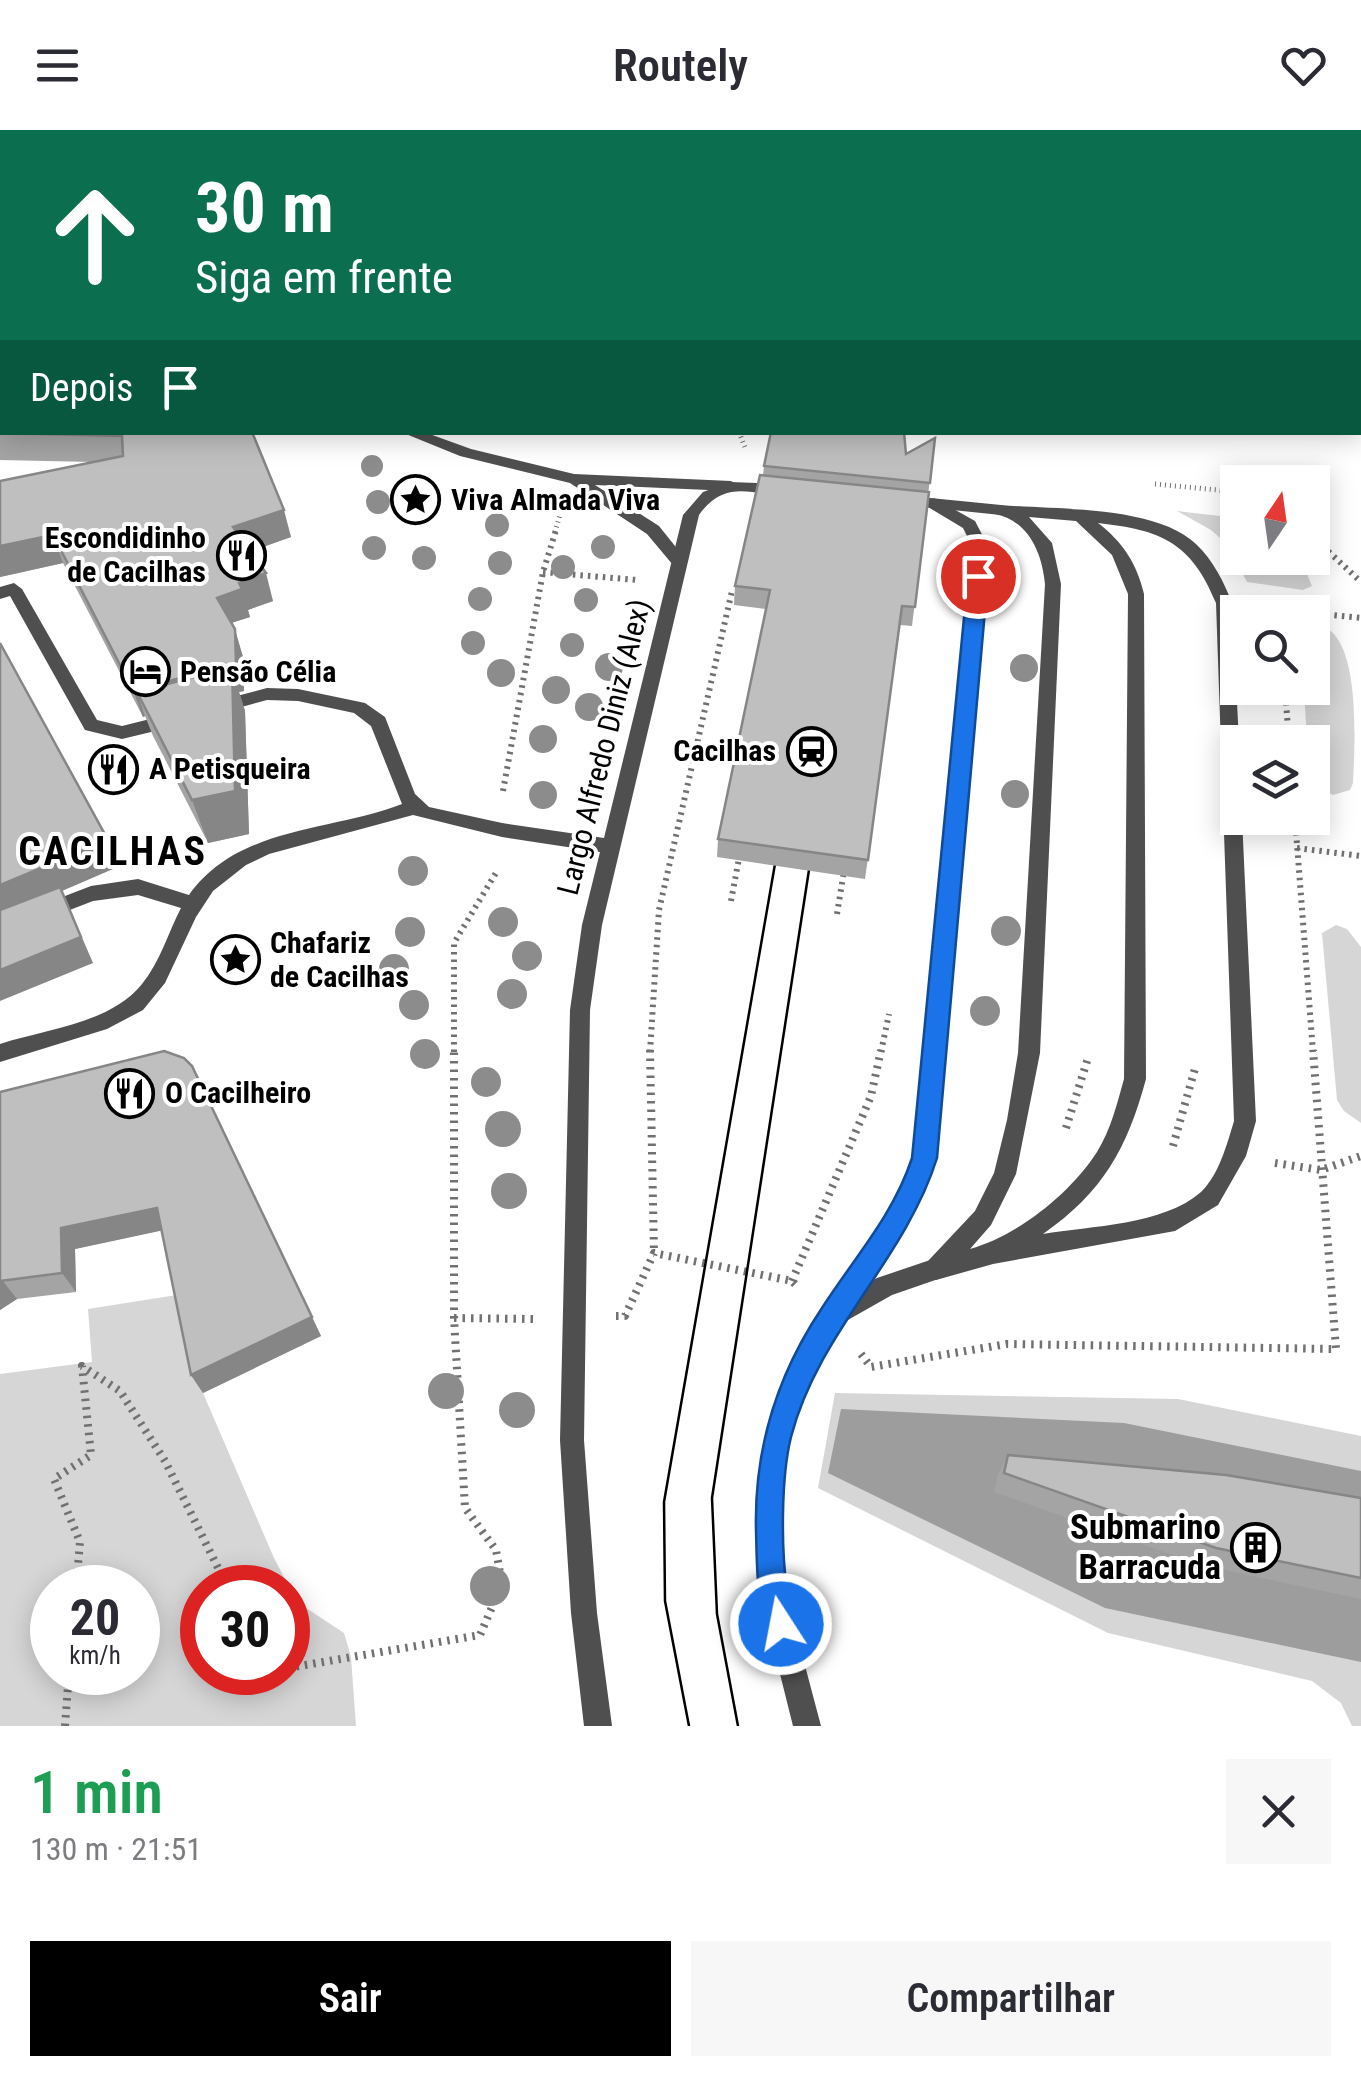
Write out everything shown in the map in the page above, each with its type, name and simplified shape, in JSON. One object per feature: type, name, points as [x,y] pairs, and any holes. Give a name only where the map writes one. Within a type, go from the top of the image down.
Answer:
[{"type":"street","points":[[416,435],[466,453],[574,479],[796,489]]},
{"type":"street","points":[[574,479],[654,530],[678,562]]},
{"type":"street","name":"Largo Alfredo Diniz (Alex)","points":[[598,1726],[584,1614],[572,1440],[580,1010],[592,926],[678,562],[698,502],[731,486]]},
{"type":"street","points":[[831,1317],[885,1286],[993,1253],[1167,1224],[1210,1198],[1235,1156],[1244,1121],[1224,603],[1202,560],[1176,536],[1146,525],[874,497]]},
{"type":"street","points":[[807,1726],[772,1590],[770,1513],[776,1440],[799,1372],[913,1194],[926,1141],[980,546],[969,525],[934,503]]},
{"type":"street","points":[[936,1269],[982,1218],[1004,1174],[1028,1053],[1053,584],[1051,555],[1039,534],[1023,520],[1002,510]]},
{"type":"street","points":[[993,1253],[1054,1216],[1086,1188],[1117,1136],[1135,1079],[1136,594],[1121,552],[1103,533],[1078,518]]},
{"type":"street","points":[[0,593],[14,589],[90,726],[101,732],[121,734],[267,694],[333,700],[359,708],[379,722],[414,808],[502,830],[611,846]]},
{"type":"street","points":[[0,1052],[114,1016],[133,1006],[159,974],[193,904],[219,873],[255,852],[385,820],[414,808]]},
{"type":"street","points":[[0,929],[91,894],[138,888],[193,904]]},
{"type":"path","points":[[740,435],[746,450]]},
{"type":"path","points":[[310,1664],[480,1636],[502,1584],[496,1550],[465,1508],[454,1318],[454,943],[505,856],[500,804],[543,572],[574,479]]},
{"type":"path","points":[[1330,553],[1361,582]]},
{"type":"path","points":[[654,1253],[650,1024],[659,910],[732,592]]},
{"type":"path","points":[[1330,615],[1361,618]]},
{"type":"path","points":[[731,901],[742,843]]},
{"type":"path","points":[[1297,848],[1361,856]]},
{"type":"path","points":[[838,914],[846,856]]},
{"type":"path","points":[[792,1282],[871,1096],[891,1007]]},
{"type":"path","points":[[78,1565],[80,1542],[54,1479],[91,1455],[82,1366],[120,1391],[164,1461],[216,1565]]},
{"type":"path","points":[[65,1726],[67,1695]]},
{"type":"shaded area","points":[[1177,511],[1220,516],[1220,538]]},
{"type":"shaded area","points":[[1243,575],[1307,575],[1312,586],[1303,590],[1247,582]]},
{"type":"shaded area","points":[[1330,632],[1343,649],[1353,693],[1350,790],[1330,794],[1330,725],[1306,725],[1305,705],[1330,705]]},
{"type":"shaded area","points":[[1336,925],[1347,929],[1361,947],[1361,1123],[1344,1111],[1337,1100],[1322,933]]},
{"type":"shaded area","points":[[183,1294],[203,1393],[278,1565],[180,1565],[180,1695],[310,1695],[310,1611],[344,1633],[351,1657],[356,1726],[0,1726],[0,1374],[92,1362],[88,1309]]},
{"type":"shaded area","points":[[835,1393],[1178,1399],[1361,1436],[1361,1726],[1352,1726],[1341,1703],[1312,1681],[1108,1633],[818,1488]]},
{"type":"shaded area","points":[[841,1409],[1124,1423],[1361,1471],[1361,1662],[1105,1608],[828,1473]]},
{"type":"building","points":[[81,435],[253,435],[284,510],[233,527],[266,573],[239,583],[242,589],[217,598],[235,629],[236,664],[133,690],[53,535],[0,546],[0,481],[123,456],[122,436]]},
{"type":"building","points":[[770,435],[904,435],[906,454],[935,438],[930,483],[764,466]]},
{"type":"building","points":[[760,475],[929,492],[915,607],[902,606],[868,860],[718,839],[770,590],[735,586]]},
{"type":"building","points":[[0,643],[108,840],[0,885]]},
{"type":"building","points":[[232,667],[235,791],[192,800],[137,692]]},
{"type":"building","points":[[60,887],[81,937],[0,970],[0,910]]},
{"type":"building","points":[[164,1051],[184,1058],[192,1066],[312,1317],[191,1375],[157,1208],[61,1228],[62,1273],[0,1281],[0,1092]]},
{"type":"building","name":"Submarino Barracuda","points":[[1008,1455],[1226,1475],[1361,1498],[1361,1578],[1216,1548],[1004,1473]]},
{"type":"tram line","points":[[689,1726],[665,1601],[664,1502],[779,841]]},
{"type":"tram line","points":[[738,1726],[717,1614],[712,1498],[813,844]]},
{"type":"place","name":"Viva Almada Viva","points":[[416,500]]},
{"type":"place","name":"Escondidinho de Cacilhas","points":[[241,555]]},
{"type":"place","name":"Pensão Célia","points":[[145,672]]},
{"type":"place","name":"Cacilhas","points":[[811,751]]},
{"type":"place","name":"A Petisqueira","points":[[114,769]]},
{"type":"place","name":"Chafariz de Cacilhas","points":[[235,960]]},
{"type":"place","name":"O Cacilheiro","points":[[130,1093]]},
{"type":"place","name":"Submarino Barracuda","points":[[1256,1547]]},
{"type":"district","name":"CACILHAS","points":[[113,851]]},
{"type":"route","points":[[781,1624],[772,1590],[770,1513],[776,1440],[799,1372],[831,1317],[894,1227],[913,1194],[924,1158],[978,576]]}]
